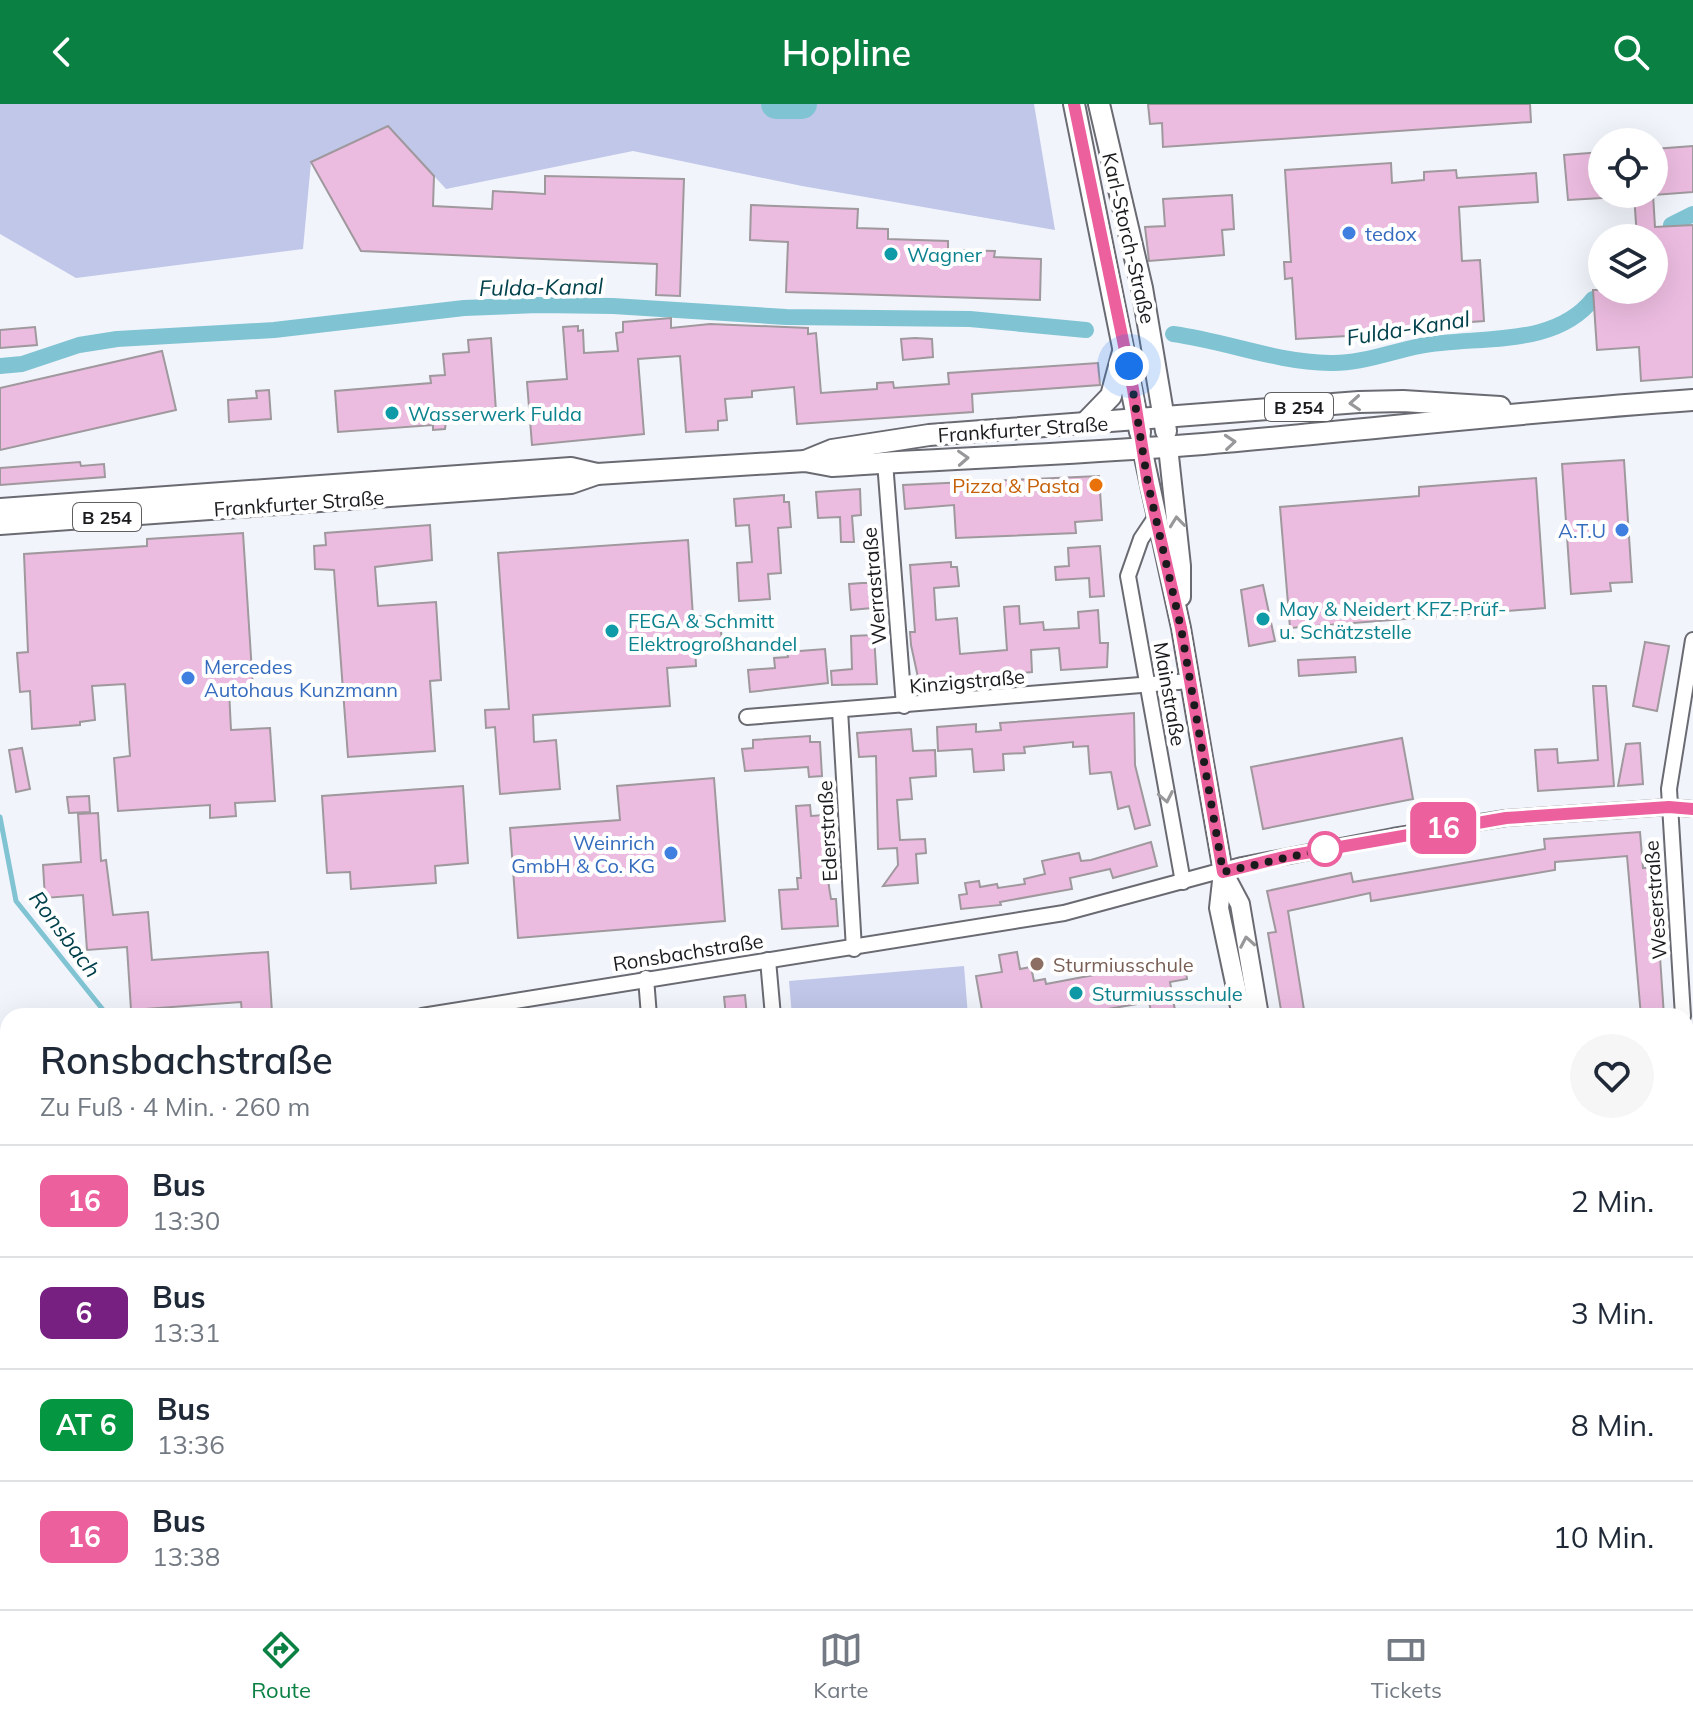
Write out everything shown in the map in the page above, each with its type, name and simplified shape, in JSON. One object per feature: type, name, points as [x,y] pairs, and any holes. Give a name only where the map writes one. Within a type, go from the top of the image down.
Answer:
[{"type":"main road","name":"Karl-Storch-Straße","points":[[1074,104],[1124,343],[1142,448]]},
{"type":"main road","name":"Karl-Storch-Straße","points":[[1099,104],[1142,288],[1168,447]]},
{"type":"main road","points":[[1084,424],[1111,396],[1124,343]]},
{"type":"main road","name":"Frankfurter Straße","points":[[0,524],[571,483],[597,474],[805,461],[832,466],[1168,447],[1441,424],[1530,411],[1693,400]]},
{"type":"main road","name":"Frankfurter Straße","points":[[805,461],[832,450],[929,435],[1403,401],[1530,411]]},
{"type":"main road","name":"Mainstraße","points":[[1168,447],[1181,566],[1181,628]]},
{"type":"main road","name":"Mainstraße","points":[[1142,448],[1181,628],[1223,872],[1219,908],[1240,1008]]},
{"type":"main road","name":"Frankfurter Straße","points":[[0,509],[571,468],[597,474]]},
{"type":"main road","name":"Mainstraße","points":[[1223,872],[1240,904],[1258,1008]]},
{"type":"street","name":"Werrastraße","points":[[885,462],[904,706]]},
{"type":"street","name":"Mainstraße","points":[[1155,518],[1141,539],[1128,576],[1151,721],[1183,882]]},
{"type":"street","name":"Weserstraße","points":[[1682,1008],[1669,807],[1693,640]]},
{"type":"street","name":"Kinzigstraße","points":[[747,717],[1190,681]]},
{"type":"street","name":"Ederstraße","points":[[840,710],[854,949]]},
{"type":"street","name":"Ronsbachstraße","points":[[469,1008],[646,978],[854,949],[1064,913],[1288,856],[1506,818],[1669,807],[1693,809]]},
{"type":"street","points":[[768,960],[772,1008]]},
{"type":"street","points":[[646,978],[648,1008]]},
{"type":"shaded area","points":[[0,104],[1034,104],[1055,230],[802,186],[633,151],[446,189],[388,126],[311,162],[303,249],[76,278],[0,234]]},
{"type":"shaded area","points":[[964,966],[967,1008],[791,1008],[789,981]]},
{"type":"building","points":[[1148,104],[1530,104],[1531,122],[1163,147],[1162,123],[1150,124]]},
{"type":"building","points":[[388,126],[434,176],[433,206],[492,209],[493,191],[545,194],[545,176],[684,179],[680,296],[656,295],[657,264],[361,251],[311,162]]},
{"type":"building","points":[[1693,146],[1693,192],[1668,194],[1668,148]]},
{"type":"building","points":[[1588,153],[1588,199],[1568,200],[1564,155]]},
{"type":"building","name":"tedox","points":[[1391,163],[1392,183],[1424,180],[1424,172],[1456,170],[1457,178],[1536,173],[1538,202],[1459,207],[1462,261],[1480,260],[1484,321],[1416,326],[1416,332],[1296,339],[1292,278],[1285,279],[1284,262],[1291,262],[1285,170]]},
{"type":"building","points":[[1232,195],[1234,229],[1222,230],[1224,255],[1149,261],[1145,227],[1165,226],[1163,199]]},
{"type":"building","name":"Wagner","points":[[751,205],[858,209],[857,228],[888,229],[888,239],[948,241],[948,250],[995,251],[994,257],[1041,259],[1040,300],[786,292],[788,242],[750,240]]},
{"type":"building","points":[[1635,208],[1654,208],[1655,224],[1636,224]]},
{"type":"building","points":[[1693,225],[1693,377],[1641,381],[1639,347],[1597,350],[1594,304],[1668,304],[1668,226]]},
{"type":"building","points":[[671,318],[671,328],[710,324],[808,328],[808,334],[816,333],[821,393],[877,389],[877,383],[893,382],[894,388],[949,384],[948,373],[1098,363],[1100,385],[972,394],[973,412],[797,424],[794,387],[752,391],[752,397],[725,399],[727,420],[718,421],[718,430],[686,432],[680,356],[638,359],[644,434],[532,445],[527,382],[567,379],[563,327],[578,326],[578,331],[583,330],[584,353],[618,351],[616,333],[623,332],[623,322]]},
{"type":"building","points":[[35,327],[37,345],[0,348],[0,330]]},
{"type":"building","points":[[491,338],[496,411],[447,415],[445,429],[433,430],[433,425],[338,432],[335,391],[431,383],[430,376],[445,375],[443,354],[469,352],[468,340]]},
{"type":"building","points":[[901,339],[932,339],[933,357],[903,360]]},
{"type":"building","points":[[162,351],[176,410],[0,450],[0,388]]},
{"type":"building","points":[[269,390],[271,419],[229,422],[228,400],[257,398],[256,391]]},
{"type":"building","points":[[1624,460],[1632,582],[1610,583],[1611,591],[1571,594],[1562,464]]},
{"type":"building","points":[[80,462],[81,466],[104,464],[105,477],[0,485],[0,468]]},
{"type":"building","points":[[1099,476],[1102,520],[1075,522],[1076,533],[956,538],[954,505],[905,509],[903,485]]},
{"type":"building","points":[[1536,478],[1545,608],[1290,628],[1280,507],[1419,496],[1419,487]]},
{"type":"building","points":[[860,489],[861,515],[852,516],[854,542],[841,542],[840,517],[818,518],[816,492]]},
{"type":"building","points":[[784,495],[784,502],[789,502],[791,527],[778,528],[781,573],[768,574],[770,599],[739,601],[737,563],[752,562],[749,525],[736,526],[734,499]]},
{"type":"building","points":[[430,525],[432,560],[375,567],[378,606],[436,602],[441,680],[430,681],[435,751],[348,757],[334,570],[315,569],[314,546],[326,545],[325,533]]},
{"type":"building","name":"Mercedes Autohaus Kunzmann","points":[[243,533],[253,688],[229,690],[231,730],[270,728],[275,801],[235,803],[236,816],[210,818],[210,805],[118,811],[114,758],[130,756],[125,684],[92,686],[95,720],[80,722],[80,725],[32,729],[30,691],[20,692],[17,653],[28,652],[24,554],[147,546],[147,539]]},
{"type":"building","name":"FEGA & Schmitt Elektrogroßhandel","points":[[688,540],[693,617],[720,615],[722,645],[695,646],[696,666],[667,668],[670,706],[533,715],[534,742],[556,740],[560,789],[500,794],[495,727],[486,728],[485,710],[509,709],[498,553]]},
{"type":"building","points":[[1100,546],[1104,596],[1090,597],[1089,578],[1056,580],[1055,567],[1069,566],[1068,548]]},
{"type":"building","points":[[951,562],[951,567],[957,567],[959,586],[934,588],[936,620],[957,618],[960,654],[1007,650],[1004,607],[1019,606],[1020,624],[1043,622],[1044,630],[1079,628],[1078,612],[1098,610],[1100,643],[1108,643],[1107,667],[1061,670],[1059,648],[1031,650],[1032,672],[919,682],[910,632],[915,632],[910,565]]},
{"type":"building","points":[[870,583],[872,608],[851,610],[849,584]]},
{"type":"building","name":"May & Neidert KFZ-Prüf- u. Schätzstelle","points":[[1263,585],[1275,641],[1249,646],[1241,590]]},
{"type":"building","points":[[874,635],[877,684],[832,685],[831,671],[852,669],[851,636]]},
{"type":"building","points":[[1645,642],[1669,646],[1657,711],[1633,706]]},
{"type":"building","points":[[825,649],[828,683],[750,692],[748,670],[775,668],[774,658],[788,657],[787,652]]},
{"type":"building","points":[[1355,657],[1356,672],[1299,676],[1298,660]]},
{"type":"building","points":[[1593,686],[1606,686],[1614,786],[1538,791],[1535,750],[1557,749],[1558,763],[1598,760]]},
{"type":"building","points":[[1134,713],[1135,765],[1150,825],[1135,829],[1129,806],[1118,809],[1111,772],[1090,774],[1088,746],[1073,747],[1073,742],[1024,747],[1025,753],[1003,754],[1004,770],[974,772],[972,749],[938,751],[937,727],[976,724],[976,732],[1001,730],[1000,723]]},
{"type":"building","points":[[911,729],[913,751],[935,750],[936,776],[910,778],[912,799],[897,800],[900,840],[925,839],[926,853],[916,854],[918,883],[883,886],[898,865],[897,848],[878,849],[876,756],[859,757],[857,733]]},
{"type":"building","points":[[810,736],[810,742],[820,742],[822,776],[809,777],[808,767],[745,771],[742,749],[753,748],[753,740]]},
{"type":"building","points":[[1402,738],[1413,799],[1263,829],[1251,767]]},
{"type":"building","points":[[1640,743],[1643,784],[1618,786],[1626,744]]},
{"type":"building","points":[[22,748],[30,789],[16,792],[9,750]]},
{"type":"building","points":[[714,778],[725,921],[518,938],[510,828],[620,820],[617,786]]},
{"type":"building","points":[[463,786],[468,863],[435,866],[436,883],[351,889],[350,872],[327,873],[322,796]]},
{"type":"building","points":[[89,796],[90,812],[69,813],[67,797]]},
{"type":"building","points":[[810,805],[811,816],[824,815],[829,887],[831,899],[836,899],[838,926],[782,929],[779,890],[798,889],[797,878],[801,878],[796,806]]},
{"type":"building","points":[[98,813],[101,861],[106,860],[113,915],[148,912],[152,960],[268,952],[272,1008],[242,1008],[241,1002],[131,1008],[127,947],[87,950],[83,895],[45,898],[43,865],[81,862],[78,814]]},
{"type":"building","points":[[1640,832],[1643,868],[1654,868],[1663,1008],[1640,1008],[1627,856],[1555,862],[1555,870],[1371,901],[1370,893],[1288,911],[1304,1008],[1281,1008],[1268,933],[1276,932],[1267,891],[1351,873],[1353,882],[1545,849],[1544,839]]},
{"type":"building","points":[[1151,842],[1157,866],[1113,878],[1110,869],[1070,878],[1072,889],[1000,902],[1001,905],[961,909],[959,895],[967,894],[965,883],[979,881],[980,887],[997,884],[998,888],[1025,884],[1024,879],[1045,874],[1042,861],[1079,853],[1081,861],[1091,860]]},
{"type":"building","name":"Sturmiussschule","points":[[1017,952],[1020,969],[1031,967],[1034,981],[1045,979],[1046,984],[1184,958],[1187,979],[1170,982],[1175,1008],[1150,1008],[1149,1002],[1114,1008],[982,1008],[976,976],[1002,972],[999,955]]},
{"type":"building","points":[[745,995],[746,1008],[725,1008],[724,997]]},
{"type":"waterway","points":[[776,104],[802,104]]},
{"type":"waterway","name":"Fulda-Kanal","points":[[1671,225],[1693,214]]},
{"type":"waterway","name":"Fulda-Kanal","points":[[1173,334],[1290,359],[1341,363],[1420,346],[1536,333],[1577,315],[1588,304]]},
{"type":"waterway","name":"Fulda-Kanal","points":[[0,366],[22,364],[79,345],[117,339],[274,330],[464,308],[538,305],[613,306],[786,317],[970,319],[1086,330]]},
{"type":"waterway","name":"Ronsbach","points":[[0,817],[16,901],[102,1008]]},
{"type":"bus line","name":"16","points":[[1074,104],[1133,389],[1148,484],[1181,628],[1223,872],[1288,856],[1506,818],[1669,807],[1693,809]]},
{"type":"place","name":"tedox","points":[[1349,233]]},
{"type":"place","name":"Wagner","points":[[891,254]]},
{"type":"place","name":"Wasserwerk Fulda","points":[[392,413]]},
{"type":"place","name":"Pizza & Pasta","points":[[1096,485]]},
{"type":"place","name":"A.T.U","points":[[1622,530]]},
{"type":"place","name":"May & Neidert KFZ-Prüf- u. Schätzstelle","points":[[1263,619]]},
{"type":"place","name":"FEGA & Schmitt Elektrogroßhandel","points":[[612,631]]},
{"type":"place","name":"Mercedes Autohaus Kunzmann","points":[[188,678]]},
{"type":"place","name":"Weinrich GmbH & Co. KG","points":[[671,853]]},
{"type":"place","name":"Sturmiusschule","points":[[1037,964]]},
{"type":"place","name":"Sturmiussschule","points":[[1076,993]]},
{"type":"route","points":[[1129,366],[1148,484],[1181,628],[1223,872],[1242,865],[1325,849]]}]
